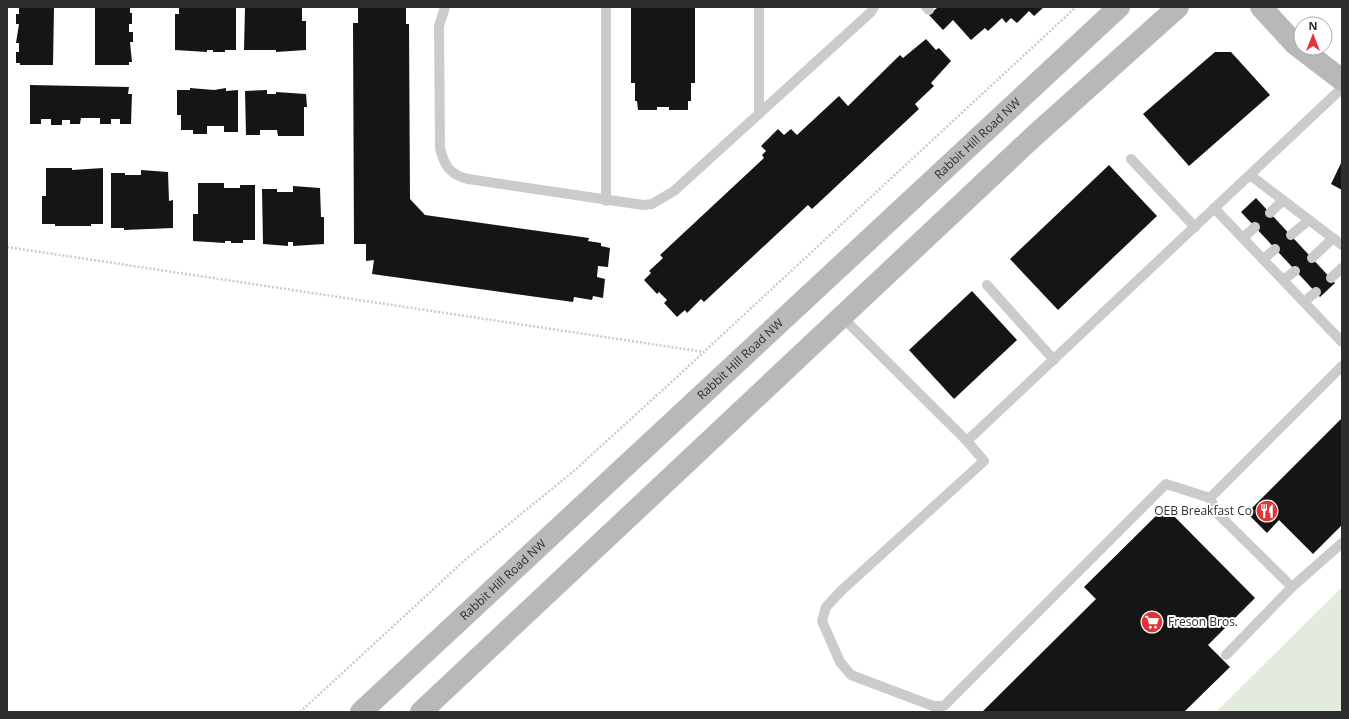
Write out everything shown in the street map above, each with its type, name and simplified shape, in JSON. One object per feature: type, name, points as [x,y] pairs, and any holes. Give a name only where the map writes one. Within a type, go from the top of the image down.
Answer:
[{"type":"main road","name":"Rabbit Hill Road NW","points":[[361,712],[1119,7]]},
{"type":"main road","points":[[421,712],[1033,137],[1178,7]]},
{"type":"main road","points":[[1260,7],[1295,44],[1342,80]]},
{"type":"lane","points":[[445,7],[439,26],[439,118],[440,148],[446,166],[458,177],[468,179],[606,201],[642,205],[652,204],[663,199],[674,191],[871,12],[874,7]]},
{"type":"lane","points":[[606,7],[606,201]]},
{"type":"lane","points":[[759,7],[759,114]]},
{"type":"lane","points":[[967,441],[1342,88]]},
{"type":"lane","points":[[1132,159],[1195,227]]},
{"type":"lane","points":[[1250,175],[1342,245]]},
{"type":"lane","points":[[1270,213],[1283,200]]},
{"type":"lane","points":[[1214,208],[1342,342]]},
{"type":"lane","points":[[1291,235],[1309,220]]},
{"type":"lane","points":[[1243,238],[1255,227]]},
{"type":"lane","points":[[1312,258],[1333,238]]},
{"type":"lane","points":[[1263,259],[1275,249]]},
{"type":"lane","points":[[1331,278],[1342,268]]},
{"type":"lane","points":[[1283,280],[1296,271]]},
{"type":"lane","points":[[986,285],[1054,360]]},
{"type":"lane","points":[[1304,302],[1316,292]]},
{"type":"lane","points":[[842,317],[967,441],[984,461],[842,590],[826,607],[822,621],[840,662],[851,675],[933,706],[944,706],[1166,484],[1210,498],[1217,513],[1292,587]]},
{"type":"lane","points":[[1210,498],[1342,366]]},
{"type":"lane","points":[[1226,655],[1292,587],[1342,543]]},
{"type":"path","points":[[300,712],[465,560],[575,470],[1076,7]]},
{"type":"path","points":[[7,247],[704,352]]},
{"type":"green space","points":[[1342,587],[1342,712],[1216,712]]},
{"type":"building","points":[[19,7],[54,7],[53,65],[20,65],[20,63],[16,63],[16,52],[19,52],[19,43],[16,43],[19,24],[16,24],[16,14],[19,14]]},
{"type":"building","points":[[95,7],[130,7],[130,13],[132,13],[132,24],[129,24],[129,32],[133,32],[133,42],[130,42],[132,62],[129,62],[129,65],[95,65]]},
{"type":"building","points":[[179,7],[236,7],[236,50],[213,52],[213,50],[207,50],[207,52],[175,50],[175,14],[179,14]]},
{"type":"building","points":[[245,7],[302,7],[302,21],[306,21],[306,50],[276,52],[276,50],[244,50]]},
{"type":"building","points":[[358,7],[406,7],[406,24],[409,24],[410,199],[425,215],[589,238],[588,241],[601,243],[601,246],[610,248],[608,267],[598,266],[597,277],[605,279],[603,298],[593,296],[592,300],[574,297],[573,302],[372,274],[374,260],[366,261],[366,244],[354,244],[353,23],[358,23]]},
{"type":"building","points":[[631,7],[695,7],[695,83],[691,83],[691,101],[688,101],[688,110],[669,110],[669,107],[657,107],[657,110],[638,110],[637,101],[635,101],[635,83],[631,83]]},
{"type":"building","points":[[938,7],[1044,7],[1034,16],[1029,11],[1017,23],[1011,18],[1006,23],[1002,18],[988,31],[985,28],[971,40],[953,20],[943,30],[929,15]]},
{"type":"building","points":[[926,39],[936,50],[939,48],[951,61],[931,83],[934,86],[915,104],[919,109],[812,209],[808,205],[704,302],[701,299],[687,313],[685,310],[677,317],[664,303],[667,300],[659,292],[657,294],[644,280],[651,273],[649,271],[663,258],[660,255],[764,158],[762,155],[766,151],[761,146],[778,129],[784,135],[791,129],[797,135],[839,96],[848,106],[900,55],[903,58]]},
{"type":"building","points":[[1215,52],[1231,52],[1270,95],[1189,166],[1143,114]]},
{"type":"building","points":[[30,85],[129,87],[128,94],[132,94],[131,124],[120,124],[120,119],[111,119],[111,124],[100,124],[100,118],[81,118],[80,124],[70,124],[70,120],[62,120],[62,125],[51,125],[51,119],[41,119],[41,124],[30,124]]},
{"type":"building","points":[[190,88],[214,90],[226,88],[226,91],[238,90],[238,132],[224,132],[224,126],[207,126],[207,134],[193,134],[193,130],[181,130],[181,115],[177,115],[177,90],[190,90]]},
{"type":"building","points":[[267,90],[267,94],[276,94],[276,92],[306,94],[307,107],[304,107],[304,136],[278,136],[277,130],[260,130],[260,135],[246,135],[245,91]]},
{"type":"building","points":[[1342,161],[1342,190],[1331,184]]},
{"type":"building","points":[[1109,165],[1157,216],[1058,310],[1010,259]]},
{"type":"building","points":[[46,168],[72,168],[72,170],[103,168],[103,224],[91,224],[91,226],[55,226],[55,224],[42,224],[42,196],[46,196]]},
{"type":"building","points":[[141,170],[168,172],[169,201],[173,200],[173,228],[124,230],[124,228],[111,228],[111,173],[141,175]]},
{"type":"building","points":[[198,183],[224,183],[224,188],[240,188],[240,185],[255,185],[255,240],[243,240],[243,243],[231,243],[231,241],[225,241],[225,243],[193,241],[193,214],[198,214]]},
{"type":"building","points":[[293,186],[320,188],[321,217],[324,217],[324,244],[293,246],[293,242],[288,242],[288,246],[263,244],[262,189],[277,189],[277,192],[293,192]]},
{"type":"building","points":[[1256,198],[1335,283],[1320,297],[1241,212]]},
{"type":"building","points":[[972,291],[1017,340],[954,399],[909,350]]},
{"type":"building","points":[[1342,418],[1342,525],[1313,554],[1279,520],[1267,533],[1247,513]]},
{"type":"building","name":"Freson Bros.","points":[[1165,507],[1255,598],[1208,645],[1230,667],[1184,712],[982,712],[1096,599],[1084,587]]},
{"type":"place","name":"OEB Breakfast Co","points":[[1267,511]]},
{"type":"place","name":"Freson Bros.","points":[[1152,622]]}]
